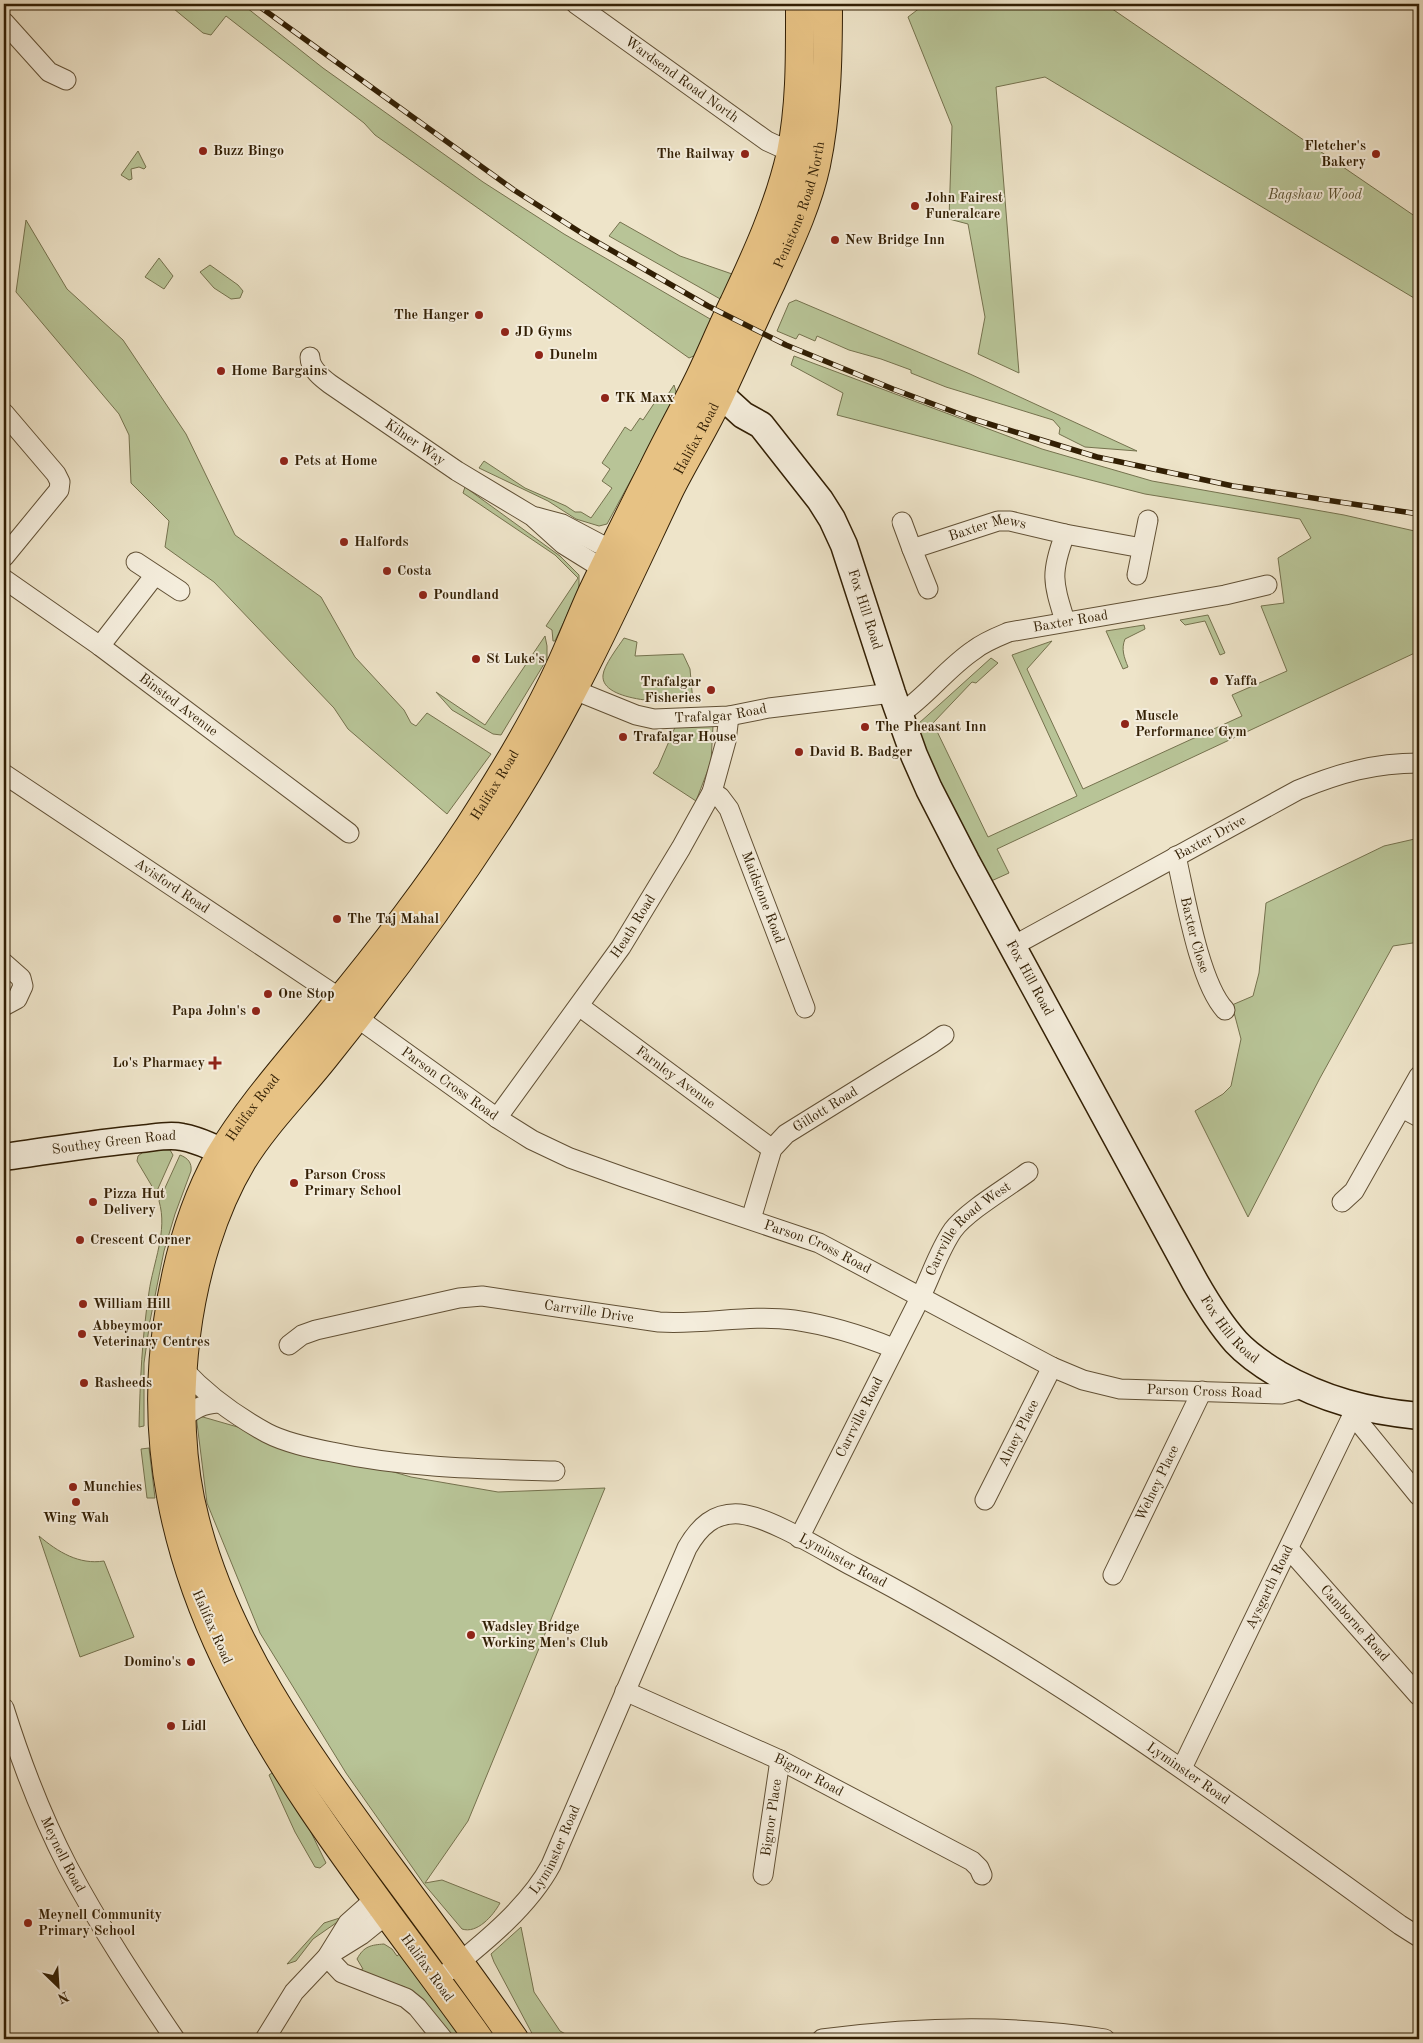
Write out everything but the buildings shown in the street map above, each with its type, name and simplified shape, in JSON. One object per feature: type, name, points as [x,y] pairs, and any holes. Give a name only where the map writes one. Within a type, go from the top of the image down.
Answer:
[{"type":"highway","name":"Penistone Road North","points":[[716,382],[771,220],[791,152],[797,114],[800,4]]},
{"type":"highway","name":"Penistone Road North","points":[[716,382],[793,235],[815,170],[824,117],[828,4]]},
{"type":"highway","points":[[791,152],[803,154],[812,150],[820,142]]},
{"type":"highway","name":"Halifax Road","points":[[564,686],[609,559],[628,517],[716,382]]},
{"type":"highway","name":"Halifax Road","points":[[479,2039],[335,1844],[282,1765],[239,1688],[194,1588],[176,1523],[166,1471],[163,1435],[164,1348],[173,1288],[184,1244],[200,1198],[232,1157],[279,1112],[348,1008],[430,917],[498,819],[564,686],[631,572],[681,468],[716,382]]},
{"type":"highway","points":[[609,559],[619,571],[631,572]]},
{"type":"highway","name":"Halifax Road","points":[[232,1157],[219,1207],[204,1252],[192,1302],[181,1388],[184,1457],[194,1518],[214,1581],[237,1633],[301,1743],[324,1778],[460,1962],[514,2039]]},
{"type":"highway","points":[[382,1906],[397,1905],[405,1888]]},
{"type":"street","name":"Wardsend Road North","points":[[576,4],[767,141],[791,152]]},
{"type":"street","points":[[4,22],[49,72],[66,80]]},
{"type":"street","name":"Kilner Way","points":[[310,357],[310,362],[320,376],[330,384],[457,470],[532,516],[563,544],[592,562],[609,559]]},
{"type":"street","name":"Fox Hill Road","points":[[716,382],[743,415],[761,425],[820,500],[832,519],[846,551],[914,755],[930,789],[1190,1274],[1217,1318],[1236,1343],[1254,1359],[1303,1388],[1355,1411],[1419,1416]]},
{"type":"street","points":[[4,413],[56,474],[60,482],[59,490],[4,557]]},
{"type":"street","points":[[1136,575],[1148,520]]},
{"type":"street","name":"Baxter Mews","points":[[912,549],[998,521],[1010,521],[1065,534],[1142,548]]},
{"type":"street","points":[[902,522],[928,589]]},
{"type":"street","points":[[1065,534],[1056,557],[1053,578],[1066,621]]},
{"type":"street","points":[[136,562],[155,576],[180,590]]},
{"type":"street","points":[[100,646],[155,576]]},
{"type":"street","name":"Binsted Avenue","points":[[4,579],[100,646],[349,833]]},
{"type":"street","name":"Baxter Road","points":[[896,703],[916,703],[973,650],[1009,632],[1226,595],[1267,585]]},
{"type":"street","name":"Trafalgar Road","points":[[564,686],[636,715],[654,719],[729,716],[769,708],[896,703]]},
{"type":"street","name":"Heath Road","points":[[497,1118],[620,947],[681,848],[712,792],[725,749],[729,716]]},
{"type":"street","name":"Baxter Drive","points":[[1013,946],[1298,790],[1336,775],[1374,765],[1419,764]]},
{"type":"street","name":"Avisford Road","points":[[4,774],[348,1008]]},
{"type":"street","name":"Maidstone Road","points":[[712,792],[720,797],[729,808],[806,1008]]},
{"type":"street","name":"Baxter Close","points":[[1176,856],[1193,931],[1203,965],[1219,1003],[1225,1010]]},
{"type":"street","points":[[4,963],[21,978],[22,986],[17,999],[4,1006]]},
{"type":"street","name":"Farnley Avenue","points":[[579,1006],[772,1149]]},
{"type":"street","name":"Parson Cross Road","points":[[348,1008],[497,1118],[532,1140],[570,1158],[819,1243],[1052,1367],[1083,1380],[1112,1388],[1281,1394],[1303,1388]]},
{"type":"street","name":"Gillott Road","points":[[752,1219],[772,1149],[786,1134],[944,1034]]},
{"type":"street","points":[[1342,1202],[1354,1191],[1419,1076]]},
{"type":"street","points":[[1402,1108],[1419,1117]]},
{"type":"street","name":"Southey Green Road","points":[[4,1157],[121,1140],[171,1136],[181,1137],[232,1157]]},
{"type":"street","name":"Carrville Road West","points":[[921,1297],[948,1238],[955,1228],[1028,1172]]},
{"type":"street","name":"Carrville Drive","points":[[289,1346],[302,1335],[316,1330],[459,1298],[482,1296],[659,1322],[793,1320],[864,1337],[893,1348]]},
{"type":"street","name":"Carrville Road","points":[[799,1538],[893,1348],[921,1297]]},
{"type":"street","name":"Alney Place","points":[[985,1500],[1052,1367]]},
{"type":"street","points":[[183,1369],[218,1402],[269,1434],[312,1448],[365,1460],[413,1466],[555,1470]]},
{"type":"street","name":"Welney Place","points":[[1113,1575],[1202,1391]]},
{"type":"street","points":[[181,1419],[194,1408],[218,1402]]},
{"type":"street","points":[[1355,1411],[1419,1496]]},
{"type":"street","name":"Aysgarth Road","points":[[1182,1768],[1355,1411]]},
{"type":"street","name":"Lyminster Road","points":[[437,1980],[460,1962],[514,1913],[543,1882],[687,1548],[694,1535],[713,1518],[738,1514],[764,1521],[879,1580],[1064,1689],[1182,1768],[1400,1926],[1419,1937]]},
{"type":"street","name":"Camborne Road","points":[[1289,1549],[1419,1696]]},
{"type":"street","name":"Bignor Road","points":[[625,1691],[780,1760],[972,1861],[979,1868],[982,1876]]},
{"type":"street","name":"Meynell Road","points":[[4,1708],[22,1760],[67,1865],[127,1968],[175,2039]]},
{"type":"street","name":"Bignor Place","points":[[763,1875],[780,1760]]},
{"type":"street","points":[[265,2039],[294,1992],[327,1956],[361,1935],[382,1906]]},
{"type":"street","points":[[327,1956],[342,1973],[406,1998],[418,2007],[443,2039]]},
{"type":"street","points":[[822,2039],[915,2030],[1105,2039]]},
{"type":"green space","points":[[168,4],[242,4],[323,68],[483,182],[564,234],[717,323],[703,352],[689,358],[375,135],[364,123],[226,16],[211,35],[203,33]]},
{"type":"green space","name":"Bagshaw Wood","points":[[925,4],[1105,4],[1419,219],[1419,301],[1045,77],[996,87],[1019,373],[978,354],[985,317],[968,224],[949,219],[952,126],[908,17]]},
{"type":"green space","points":[[138,151],[146,167],[144,169],[139,167],[131,169],[132,179],[129,180],[121,175]]},
{"type":"green space","points":[[26,220],[67,289],[123,340],[186,434],[235,535],[321,597],[355,657],[404,710],[411,723],[416,726],[427,713],[491,754],[447,814],[348,729],[334,708],[214,582],[165,547],[169,521],[131,483],[129,435],[119,414],[16,292]]},
{"type":"green space","points":[[620,222],[680,256],[735,275],[722,300],[609,236]]},
{"type":"green space","points":[[159,258],[173,276],[164,289],[145,277]]},
{"type":"green space","points":[[210,265],[238,285],[243,291],[240,298],[231,299],[214,288],[200,272]]},
{"type":"green space","points":[[796,300],[970,374],[1137,451],[1085,447],[1059,434],[1060,428],[1053,420],[946,387],[911,373],[911,370],[849,350],[817,336],[815,341],[799,334],[796,339],[777,331],[789,303]]},
{"type":"green space","points":[[1419,301],[1419,350],[1417,350]]},
{"type":"green space","points":[[794,356],[1042,449],[1152,481],[1344,515],[1419,532],[1419,651],[997,849],[1009,873],[989,882],[950,813],[916,730],[918,724],[991,658],[998,663],[976,683],[972,682],[933,723],[988,837],[1077,796],[1012,655],[1052,641],[1027,669],[1083,789],[1242,716],[1232,695],[1287,671],[1261,606],[1284,603],[1278,558],[1311,538],[1300,519],[1145,494],[837,415],[843,393],[791,365]]},
{"type":"green space","points":[[674,385],[677,395],[607,524],[599,526],[576,519],[548,501],[479,468],[484,461],[525,488],[591,518],[612,488],[602,481],[610,469],[602,463],[625,427],[631,431],[640,418],[643,420],[659,396],[665,399]]},
{"type":"green space","points":[[465,487],[560,556],[579,575],[579,589],[555,641],[553,641],[552,630],[546,626],[578,578],[555,555],[463,493]]},
{"type":"green space","points":[[1208,615],[1225,653],[1220,655],[1205,621],[1185,625],[1180,620]]},
{"type":"green space","points":[[1144,625],[1145,629],[1125,639],[1123,650],[1128,667],[1123,669],[1106,631]]},
{"type":"green space","points":[[545,636],[547,659],[501,735],[493,734],[452,710],[436,692],[485,725]]},
{"type":"green space","points":[[624,638],[637,642],[635,656],[683,654],[690,669],[693,702],[640,699],[613,691],[605,684],[603,675],[606,666]]},
{"type":"green space","points":[[676,725],[713,726],[711,762],[696,801],[653,773],[658,767]]},
{"type":"green space","points":[[1419,838],[1419,942],[1393,946],[1320,1078],[1248,1217],[1195,1111],[1223,1094],[1231,1086],[1241,1039],[1232,1005],[1253,996],[1259,973],[1266,903],[1384,846]]},
{"type":"green space","points":[[147,1149],[170,1150],[173,1155],[156,1193],[137,1161],[138,1156]]},
{"type":"green space","points":[[180,1155],[189,1161],[191,1171],[164,1251],[144,1363],[144,1426],[139,1427],[145,1326],[162,1224],[159,1201]]},
{"type":"green space","points":[[196,1415],[411,1477],[498,1492],[605,1488],[468,1821],[425,1883],[442,1880],[500,1903],[489,1918],[479,1926],[468,1930],[462,1929],[424,1884],[346,1773],[260,1633],[207,1503]]},
{"type":"green space","points":[[149,1448],[155,1498],[147,1498],[141,1449]]},
{"type":"green space","points":[[39,1536],[69,1556],[86,1561],[104,1561],[134,1637],[80,1657]]},
{"type":"green space","points":[[275,1771],[303,1816],[326,1863],[320,1868],[315,1867],[295,1832],[269,1775]]},
{"type":"green space","points":[[346,1916],[313,1939],[296,1961],[287,1964],[324,1923]]},
{"type":"green space","points":[[521,1927],[534,1992],[560,2031],[575,2039],[535,2039],[494,1962],[491,1954]]},
{"type":"green space","points":[[384,1944],[392,1949],[397,1956],[402,1952],[466,2039],[448,2039],[405,1987],[355,1971],[363,1969],[357,1959],[362,1951],[372,1946]]},
{"type":"railway","points":[[256,4],[514,190],[583,234],[708,306],[786,345],[893,389],[973,419],[1097,457],[1233,486],[1419,514]]},
{"type":"place","name":"Buzz Bingo","points":[[203,151]]},
{"type":"place","name":"The Railway","points":[[745,154]]},
{"type":"place","name":"Fletcher's Bakery","points":[[1376,154]]},
{"type":"place","name":"John Fairest Funeralcare","points":[[915,206]]},
{"type":"place","name":"New Bridge Inn","points":[[835,240]]},
{"type":"place","name":"The Hanger","points":[[479,315]]},
{"type":"place","name":"JD Gyms","points":[[505,332]]},
{"type":"place","name":"Dunelm","points":[[539,355]]},
{"type":"place","name":"Home Bargains","points":[[221,371]]},
{"type":"place","name":"TK Maxx","points":[[605,398]]},
{"type":"place","name":"Pets at Home","points":[[284,461]]},
{"type":"place","name":"Halfords","points":[[344,542]]},
{"type":"place","name":"Costa","points":[[387,571]]},
{"type":"place","name":"Poundland","points":[[423,595]]},
{"type":"place","name":"St Luke's","points":[[476,659]]},
{"type":"place","name":"Yaffa","points":[[1214,681]]},
{"type":"place","name":"Trafalgar Fisheries","points":[[711,690]]},
{"type":"place","name":"Muscle Performance Gym","points":[[1125,724]]},
{"type":"place","name":"The Pheasant Inn","points":[[865,727]]},
{"type":"place","name":"Trafalgar House","points":[[623,737]]},
{"type":"place","name":"David B. Badger","points":[[799,752]]},
{"type":"place","name":"The Taj Mahal","points":[[337,919]]},
{"type":"place","name":"One Stop","points":[[268,994]]},
{"type":"place","name":"Papa John's","points":[[256,1011]]},
{"type":"place","name":"Lo's Pharmacy","points":[[215,1063]]},
{"type":"place","name":"Parson Cross Primary School","points":[[294,1183]]},
{"type":"place","name":"Pizza Hut Delivery","points":[[93,1202]]},
{"type":"place","name":"Crescent Corner","points":[[80,1240]]},
{"type":"place","name":"William Hill","points":[[83,1304]]},
{"type":"place","name":"Abbeymoor Veterinary Centres","points":[[82,1334]]},
{"type":"place","name":"Rasheeds","points":[[84,1383]]},
{"type":"place","name":"Munchies","points":[[73,1487]]},
{"type":"place","name":"Wing Wah","points":[[76,1502]]},
{"type":"place","name":"Wadsley Bridge Working Men's Club","points":[[471,1635]]},
{"type":"place","name":"Domino's","points":[[191,1662]]},
{"type":"place","name":"Lidl","points":[[171,1726]]},
{"type":"place","name":"Meynell Community Primary School","points":[[28,1923]]}]
